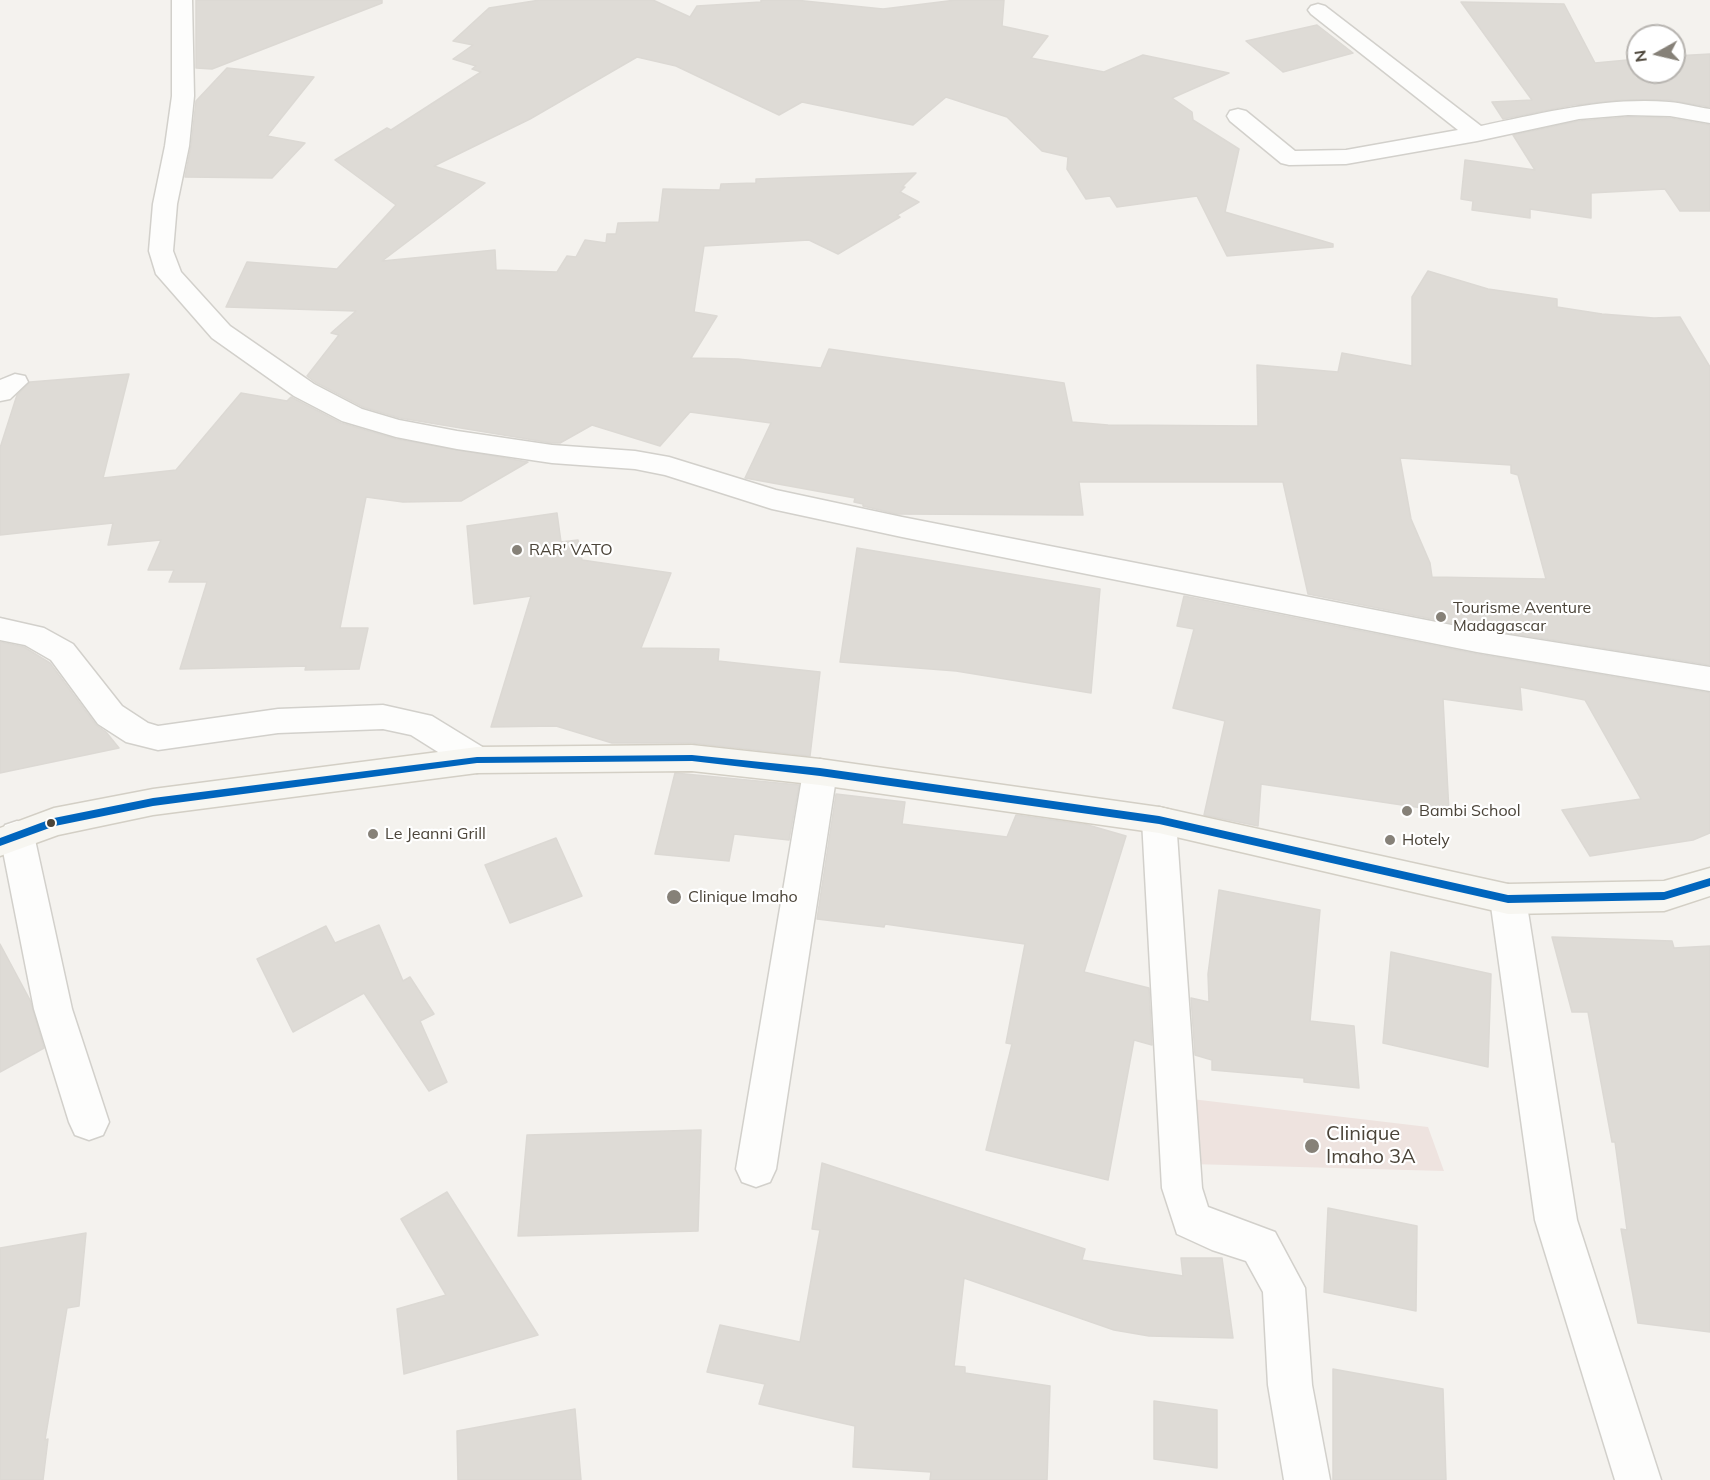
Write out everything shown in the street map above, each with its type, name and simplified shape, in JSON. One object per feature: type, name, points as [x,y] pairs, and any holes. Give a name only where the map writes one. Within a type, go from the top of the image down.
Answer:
[{"type":"main road","points":[[8,839],[54,822],[153,802],[477,760],[692,758],[820,772],[1158,820],[1508,899],[1664,896],[1710,882]]},
{"type":"street","points":[[182,0],[183,96],[177,146],[165,204],[161,251],[169,274],[221,332],[304,390],[352,415],[396,429],[458,440],[552,454],[636,460],[669,466],[772,499],[902,527],[1477,641],[1710,679]]},
{"type":"street","points":[[1318,10],[1477,134]]},
{"type":"street","points":[[1238,117],[1289,158],[1346,157],[1477,134],[1579,112],[1628,108],[1670,109],[1710,116]]},
{"type":"street","points":[[0,629],[33,636],[62,652],[110,715],[138,733],[158,738],[278,721],[383,717],[420,725],[477,760]]},
{"type":"street","points":[[756,1169],[820,772]]},
{"type":"street","points":[[1158,820],[1182,1188],[1192,1220],[1227,1236],[1260,1246],[1284,1288],[1290,1385],[1307,1480]]},
{"type":"street","points":[[8,839],[53,1009],[89,1122]]},
{"type":"street","points":[[1508,899],[1556,1220],[1638,1480]]},
{"type":"shaded area","name":"Clinique Imaho 3A","points":[[1183,1098],[1428,1127],[1444,1171],[1191,1164]]},
{"type":"building","points":[[196,0],[382,0],[382,3],[212,69],[196,68]]},
{"type":"building","points":[[540,0],[653,0],[690,17],[697,6],[761,2],[761,0],[795,0],[883,9],[956,0],[1004,0],[1002,26],[1048,36],[1031,58],[1104,72],[1143,55],[1229,73],[1172,98],[1192,112],[1193,120],[1239,149],[1225,212],[1333,244],[1333,247],[1227,256],[1197,196],[1117,207],[1110,196],[1086,199],[1067,169],[1068,157],[1042,151],[1007,117],[946,97],[913,125],[802,102],[779,115],[676,66],[637,57],[530,119],[434,166],[485,183],[382,261],[495,250],[496,270],[557,272],[567,256],[576,257],[585,240],[606,243],[607,234],[616,234],[618,223],[659,222],[663,189],[720,190],[721,184],[756,183],[756,179],[916,173],[900,192],[919,202],[897,215],[900,217],[838,254],[809,240],[704,246],[694,312],[717,316],[691,358],[738,359],[821,368],[829,349],[1064,383],[1072,422],[1108,425],[1258,426],[1257,365],[1338,372],[1342,353],[1412,366],[1412,297],[1428,271],[1488,289],[1557,299],[1557,307],[1602,314],[1654,318],[1680,317],[1710,367],[1710,665],[1477,628],[1308,594],[1283,482],[1079,482],[1083,515],[897,514],[863,506],[863,504],[854,502],[855,498],[745,478],[771,423],[690,412],[660,446],[592,425],[560,443],[552,443],[400,418],[363,407],[315,382],[307,376],[339,335],[331,333],[356,311],[226,307],[247,262],[337,269],[396,205],[335,160],[387,128],[391,130],[481,72],[472,69],[476,66],[453,59],[473,45],[453,41],[489,8]],"holes":[[[1400,458],[1511,465],[1511,473],[1518,475],[1546,579],[1432,577],[1430,563],[1411,519]]]},
{"type":"building","points":[[1461,2],[1564,4],[1595,63],[1626,60],[1626,84],[1686,84],[1686,55],[1710,54],[1710,107],[1669,100],[1621,100],[1574,105],[1503,119],[1492,102],[1532,100]]},
{"type":"building","points":[[1317,25],[1353,53],[1283,72],[1246,41]]},
{"type":"building","points":[[227,68],[314,77],[267,136],[305,143],[272,178],[185,177],[196,101]]},
{"type":"building","points":[[1628,117],[1670,118],[1710,125],[1710,211],[1680,211],[1665,189],[1591,193],[1591,218],[1530,209],[1530,218],[1472,210],[1473,201],[1461,199],[1465,160],[1535,170],[1513,135],[1579,121]]},
{"type":"building","points":[[129,374],[103,478],[176,470],[241,393],[287,401],[291,397],[341,423],[396,439],[528,462],[461,501],[403,502],[366,497],[340,628],[368,628],[359,669],[305,670],[306,666],[180,669],[207,582],[169,582],[174,570],[148,570],[161,540],[108,545],[113,523],[0,535],[0,448],[17,395],[30,382]]},
{"type":"building","points":[[557,513],[561,542],[578,540],[582,560],[671,573],[641,648],[719,649],[718,661],[820,672],[810,756],[692,743],[612,743],[556,726],[491,727],[531,596],[474,604],[467,526]]},
{"type":"building","points":[[857,548],[1100,589],[1091,693],[956,671],[840,662]]},
{"type":"building","points":[[1184,596],[1477,654],[1710,693],[1710,833],[1693,840],[1590,856],[1562,810],[1641,799],[1585,700],[1520,687],[1522,710],[1443,699],[1449,812],[1261,784],[1258,826],[1204,815],[1225,721],[1173,708],[1194,629],[1177,626]]},
{"type":"building","points":[[0,642],[24,647],[50,663],[96,725],[106,732],[119,748],[0,773]]},
{"type":"building","points":[[675,773],[799,785],[789,840],[734,834],[729,861],[655,854]]},
{"type":"building","points":[[836,794],[905,802],[902,824],[1007,837],[1016,815],[1088,825],[1126,836],[1084,972],[1149,988],[1152,1045],[1134,1040],[1108,1180],[986,1150],[1012,1044],[1006,1043],[1025,944],[885,924],[884,927],[817,919]]},
{"type":"building","points":[[556,838],[582,896],[510,923],[485,865]]},
{"type":"building","points":[[1219,890],[1320,910],[1310,1021],[1354,1026],[1359,1088],[1304,1082],[1304,1078],[1212,1070],[1212,1060],[1195,1055],[1191,998],[1209,1002],[1208,974]]},
{"type":"building","points":[[379,925],[403,981],[410,977],[434,1014],[420,1021],[447,1082],[429,1091],[364,993],[293,1032],[257,959],[326,926],[335,943]]},
{"type":"building","points":[[1552,937],[1672,941],[1674,948],[1710,946],[1710,1332],[1638,1323],[1621,1229],[1627,1230],[1615,1142],[1612,1142],[1588,1012],[1572,1012]]},
{"type":"building","points":[[0,944],[30,1000],[44,1048],[0,1072]]},
{"type":"building","points":[[1391,952],[1491,974],[1488,1067],[1383,1043]]},
{"type":"building","points":[[701,1130],[698,1231],[518,1236],[527,1135]]},
{"type":"building","points":[[822,1163],[1085,1249],[1082,1260],[1183,1276],[1181,1258],[1222,1258],[1233,1338],[1149,1336],[1114,1330],[964,1278],[954,1366],[965,1367],[965,1373],[1050,1386],[1047,1480],[930,1480],[931,1472],[853,1467],[855,1426],[759,1404],[765,1384],[707,1372],[720,1325],[800,1342],[820,1230],[812,1229]]},
{"type":"building","points":[[447,1192],[538,1335],[404,1374],[397,1309],[446,1295],[401,1219]]},
{"type":"building","points":[[1328,1208],[1417,1226],[1416,1311],[1324,1292]]},
{"type":"building","points":[[86,1233],[79,1306],[67,1308],[45,1440],[48,1439],[43,1480],[0,1480],[0,1248]]},
{"type":"building","points":[[1333,1369],[1443,1389],[1446,1480],[1333,1480]]},
{"type":"building","points":[[1154,1401],[1217,1410],[1217,1468],[1154,1459]]},
{"type":"building","points":[[575,1409],[581,1480],[458,1480],[457,1431]]},
{"type":"transit line","points":[[0,842],[54,822],[153,802],[477,760],[692,758],[820,772],[1159,820],[1508,899],[1664,896],[1710,882]]},
{"type":"place","name":"RAR' VATO","points":[[517,550]]},
{"type":"place","name":"Tourisme Aventure Madagascar","points":[[1441,617]]},
{"type":"place","name":"Bambi School","points":[[1407,811]]},
{"type":"place","name":"Le Jeanni Grill","points":[[373,834]]},
{"type":"place","name":"Hotely","points":[[1390,840]]},
{"type":"place","name":"Clinique Imaho","points":[[674,897]]},
{"type":"place","name":"Clinique Imaho 3A","points":[[1312,1146]]}]
